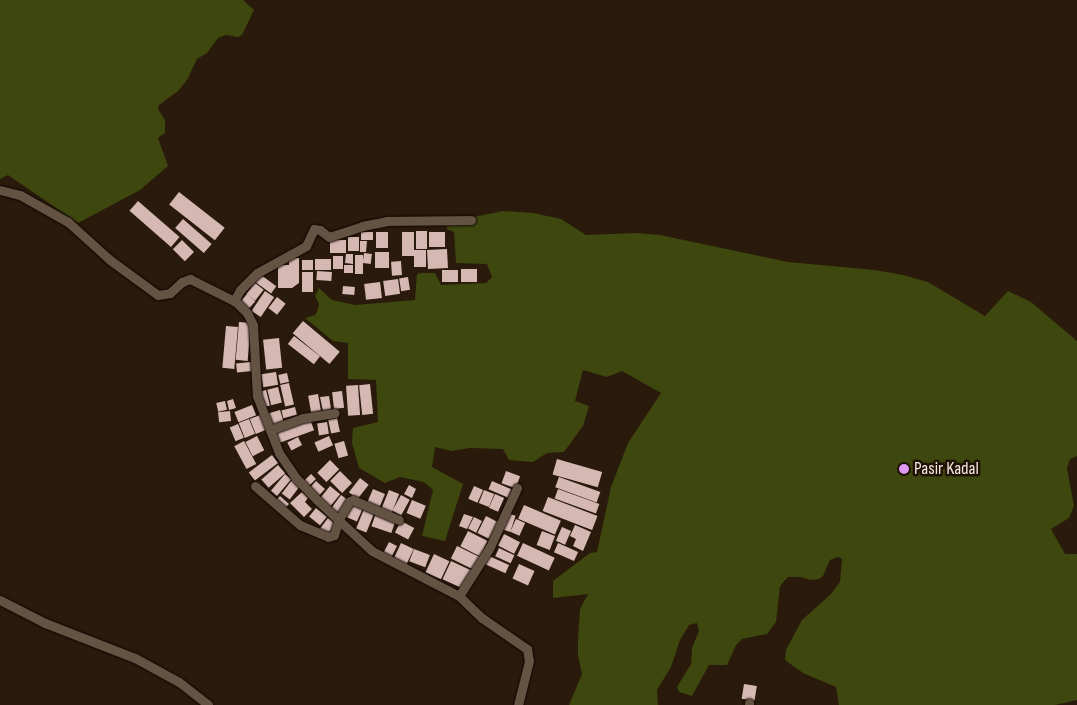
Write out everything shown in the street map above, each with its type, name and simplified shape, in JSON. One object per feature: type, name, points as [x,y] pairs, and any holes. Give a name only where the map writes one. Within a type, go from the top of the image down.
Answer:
[{"type":"street","points":[[0,190],[20,195],[68,222],[110,260],[158,295],[170,293],[182,282],[190,279],[234,301],[247,313],[253,325],[257,396],[279,453],[295,477],[317,500],[372,550],[458,596],[482,618],[527,649],[529,661],[518,705]]},
{"type":"street","points":[[234,301],[240,290],[257,272],[306,246],[314,229],[320,230],[329,237],[362,226],[387,221],[471,220]]},
{"type":"street","points":[[270,430],[303,418],[335,413]]},
{"type":"street","points":[[255,486],[300,525],[312,532],[331,536],[339,519],[350,501],[353,500],[399,520]]},
{"type":"street","points":[[458,596],[490,547],[516,488]]},
{"type":"street","points":[[0,600],[45,623],[135,658],[179,682],[208,705]]},
{"type":"green space","points":[[0,0],[243,0],[254,10],[242,35],[238,37],[226,35],[218,38],[207,53],[197,59],[187,80],[178,91],[159,105],[158,109],[165,120],[165,133],[158,138],[168,166],[140,190],[78,223],[8,175],[0,179]]},
{"type":"green space","points":[[503,211],[533,213],[561,219],[586,235],[636,233],[660,235],[788,262],[875,270],[903,275],[928,282],[985,316],[1008,291],[1031,302],[1077,341],[1077,456],[1070,459],[1067,468],[1074,506],[1069,518],[1051,529],[1065,554],[1077,554],[1077,700],[1055,705],[839,705],[836,687],[803,673],[785,660],[786,650],[802,620],[830,595],[840,582],[842,559],[838,557],[830,560],[823,576],[819,579],[810,580],[801,577],[788,577],[780,586],[776,622],[767,634],[742,639],[736,645],[727,665],[709,665],[692,696],[679,692],[677,687],[691,664],[692,648],[699,631],[697,623],[689,625],[680,640],[671,667],[657,690],[658,705],[569,705],[582,674],[578,656],[580,609],[588,594],[553,598],[553,581],[590,553],[597,552],[611,487],[628,443],[661,393],[622,371],[607,377],[583,370],[575,401],[589,406],[583,426],[564,452],[547,453],[533,462],[509,460],[503,449],[470,448],[452,451],[435,447],[432,467],[463,484],[445,541],[422,536],[433,490],[424,482],[400,477],[385,483],[359,468],[352,443],[353,428],[378,422],[376,380],[348,379],[348,343],[333,341],[305,318],[315,315],[317,312],[319,304],[315,296],[319,288],[332,300],[355,305],[415,300],[417,274],[421,273],[435,273],[441,285],[486,283],[492,277],[487,264],[456,263],[454,232],[447,229],[446,217],[474,217]]},
{"type":"building","points":[[179,192],[225,228],[215,240],[169,205]]},
{"type":"building","points":[[138,201],[180,237],[171,247],[129,211]]},
{"type":"building","points":[[183,219],[212,244],[204,253],[175,228]]},
{"type":"building","points":[[416,231],[427,231],[427,249],[416,249]]},
{"type":"building","points":[[361,232],[373,232],[373,240],[361,240]]},
{"type":"building","points":[[376,232],[388,232],[388,248],[376,248]]},
{"type":"building","points":[[402,232],[414,232],[414,256],[402,256]]},
{"type":"building","points":[[429,232],[445,232],[445,247],[429,247]]},
{"type":"building","points":[[348,237],[359,237],[359,251],[348,251]]},
{"type":"building","points":[[182,240],[194,252],[185,261],[173,249]]},
{"type":"building","points":[[330,240],[346,240],[346,253],[330,253]]},
{"type":"building","points":[[360,241],[367,241],[366,252],[360,252]]},
{"type":"building","points":[[447,249],[448,268],[428,269],[427,250]]},
{"type":"building","points":[[414,250],[426,250],[426,267],[414,267]]},
{"type":"building","points":[[375,252],[389,252],[389,268],[375,268]]},
{"type":"building","points":[[364,253],[372,254],[371,264],[363,263]]},
{"type":"building","points":[[346,254],[353,254],[353,264],[345,263]]},
{"type":"building","points":[[355,255],[363,255],[363,274],[355,274]]},
{"type":"building","points":[[333,256],[343,256],[343,269],[333,269]]},
{"type":"building","points":[[289,258],[299,258],[299,283],[292,288],[278,288],[278,265],[289,265]]},
{"type":"building","points":[[315,259],[331,259],[331,270],[315,270]]},
{"type":"building","points":[[302,260],[313,260],[313,270],[302,270]]},
{"type":"building","points":[[401,261],[402,275],[392,276],[391,262]]},
{"type":"building","points":[[344,265],[353,265],[353,273],[344,273]]},
{"type":"building","points":[[461,269],[477,269],[477,282],[461,282]]},
{"type":"building","points":[[442,270],[458,270],[458,282],[442,282]]},
{"type":"building","points":[[317,271],[332,272],[331,281],[316,280]]},
{"type":"building","points":[[302,272],[313,272],[313,292],[302,292]]},
{"type":"building","points":[[261,275],[276,286],[271,293],[256,282]]},
{"type":"building","points":[[408,277],[410,290],[401,291],[399,278]]},
{"type":"building","points":[[398,279],[400,294],[385,296],[383,281]]},
{"type":"building","points":[[380,282],[382,298],[366,300],[364,284]]},
{"type":"building","points":[[255,283],[264,290],[255,301],[246,294]]},
{"type":"building","points":[[343,286],[355,287],[354,295],[342,294]]},
{"type":"building","points":[[265,291],[274,297],[261,317],[252,311]]},
{"type":"building","points":[[247,294],[255,301],[248,310],[240,302]]},
{"type":"building","points":[[277,297],[286,304],[277,315],[268,308]]},
{"type":"building","points":[[303,321],[340,352],[329,364],[293,333]]},
{"type":"building","points":[[239,322],[251,323],[248,361],[236,360]]},
{"type":"building","points":[[226,326],[238,327],[234,369],[222,368]]},
{"type":"building","points":[[294,336],[320,356],[314,364],[288,344]]},
{"type":"building","points":[[279,338],[282,368],[266,370],[263,340]]},
{"type":"building","points":[[251,362],[252,371],[237,373],[236,364]]},
{"type":"building","points":[[276,372],[278,385],[263,387],[261,374]]},
{"type":"building","points":[[287,373],[289,382],[280,384],[278,375]]},
{"type":"building","points":[[289,383],[294,404],[285,406],[280,385]]},
{"type":"building","points":[[370,384],[373,414],[362,415],[359,385]]},
{"type":"building","points":[[358,385],[360,415],[348,416],[346,386]]},
{"type":"building","points":[[278,387],[282,403],[271,405],[267,390]]},
{"type":"building","points":[[266,390],[270,406],[262,407],[258,392]]},
{"type":"building","points":[[342,391],[344,408],[334,409],[332,392]]},
{"type":"building","points":[[318,394],[321,411],[311,412],[308,396]]},
{"type":"building","points":[[329,396],[331,409],[323,411],[320,397]]},
{"type":"building","points":[[233,399],[236,408],[229,410],[227,401]]},
{"type":"building","points":[[225,401],[227,410],[218,412],[216,403]]},
{"type":"building","points":[[252,405],[256,415],[239,422],[234,412]]},
{"type":"building","points":[[295,407],[297,415],[283,418],[281,410]]},
{"type":"building","points":[[280,410],[284,423],[271,427],[267,414]]},
{"type":"building","points":[[230,411],[231,421],[219,422],[218,412]]},
{"type":"building","points":[[260,415],[266,430],[256,434],[250,419]]},
{"type":"building","points":[[337,418],[340,432],[331,434],[328,420]]},
{"type":"building","points":[[249,419],[255,434],[245,438],[239,423]]},
{"type":"building","points":[[310,419],[314,430],[278,443],[274,432]]},
{"type":"building","points":[[327,422],[329,434],[319,435],[317,424]]},
{"type":"building","points":[[238,424],[244,438],[236,441],[230,428]]},
{"type":"building","points":[[257,436],[264,450],[253,456],[245,442]]},
{"type":"building","points":[[329,436],[333,445],[318,452],[314,443]]},
{"type":"building","points":[[298,437],[302,445],[291,450],[287,442]]},
{"type":"building","points":[[244,441],[256,464],[246,469],[234,446]]},
{"type":"building","points":[[344,441],[348,455],[339,458],[334,444]]},
{"type":"building","points":[[272,455],[278,463],[255,480],[249,472]]},
{"type":"building","points":[[557,459],[602,472],[598,487],[553,474]]},
{"type":"building","points":[[330,460],[339,469],[326,482],[317,473]]},
{"type":"building","points":[[278,465],[285,473],[269,488],[261,479]]},
{"type":"building","points":[[340,471],[352,483],[342,493],[330,481]]},
{"type":"building","points":[[506,471],[520,476],[516,488],[502,483]]},
{"type":"building","points":[[285,474],[291,479],[277,496],[271,491]]},
{"type":"building","points":[[311,474],[316,479],[309,486],[304,481]]},
{"type":"building","points":[[559,477],[600,492],[597,502],[555,487]]},
{"type":"building","points":[[360,478],[369,485],[358,499],[349,492]]},
{"type":"building","points":[[292,480],[300,486],[290,500],[282,494]]},
{"type":"building","points":[[316,481],[325,489],[318,496],[309,488]]},
{"type":"building","points":[[492,481],[511,489],[508,497],[488,489]]},
{"type":"building","points":[[409,485],[416,489],[412,498],[404,494]]},
{"type":"building","points":[[330,486],[340,494],[330,507],[320,498]]},
{"type":"building","points":[[474,486],[483,490],[477,503],[468,499]]},
{"type":"building","points":[[373,489],[385,494],[379,508],[367,503]]},
{"type":"building","points":[[558,489],[599,504],[596,513],[555,498]]},
{"type":"building","points":[[389,490],[399,494],[391,514],[381,509]]},
{"type":"building","points":[[484,490],[494,494],[489,507],[479,503]]},
{"type":"building","points":[[302,492],[308,498],[305,502],[312,509],[304,517],[290,503]]},
{"type":"building","points":[[495,494],[504,498],[498,512],[489,508]]},
{"type":"building","points":[[341,495],[348,500],[338,514],[331,509]]},
{"type":"building","points":[[401,495],[410,500],[401,516],[392,511]]},
{"type":"building","points":[[280,496],[289,504],[284,509],[275,501]]},
{"type":"building","points":[[548,497],[597,516],[592,530],[543,511]]},
{"type":"building","points":[[412,500],[426,506],[420,519],[407,513]]},
{"type":"building","points":[[352,503],[363,508],[357,522],[346,517]]},
{"type":"building","points":[[524,505],[561,521],[555,534],[518,519]]},
{"type":"building","points":[[316,508],[327,517],[320,525],[309,517]]},
{"type":"building","points":[[364,509],[374,513],[366,533],[356,528]]},
{"type":"building","points":[[376,513],[396,520],[391,533],[371,526]]},
{"type":"building","points":[[507,513],[516,516],[510,532],[502,529]]},
{"type":"building","points":[[464,514],[473,517],[467,529],[459,526]]},
{"type":"building","points":[[486,516],[498,522],[489,539],[477,533]]},
{"type":"building","points":[[474,517],[482,521],[476,533],[468,529]]},
{"type":"building","points":[[328,518],[336,524],[328,534],[320,528]]},
{"type":"building","points":[[516,519],[525,523],[519,536],[510,532]]},
{"type":"building","points":[[401,521],[414,528],[408,540],[395,532]]},
{"type":"building","points":[[575,525],[591,532],[583,551],[573,546],[576,539],[570,536]]},
{"type":"building","points":[[562,527],[571,531],[565,545],[556,541]]},
{"type":"building","points":[[468,531],[488,541],[480,556],[460,546]]},
{"type":"building","points":[[542,531],[555,536],[550,550],[537,545]]},
{"type":"building","points":[[504,534],[520,542],[514,554],[498,546]]},
{"type":"building","points":[[389,542],[397,546],[392,557],[384,553]]},
{"type":"building","points":[[401,543],[414,549],[407,564],[394,558]]},
{"type":"building","points":[[523,543],[555,558],[549,570],[517,556]]},
{"type":"building","points":[[558,543],[578,552],[574,561],[554,552]]},
{"type":"building","points":[[457,546],[479,557],[473,570],[451,559]]},
{"type":"building","points":[[499,548],[514,555],[511,563],[495,556]]},
{"type":"building","points":[[414,549],[430,555],[425,567],[409,561]]},
{"type":"building","points":[[434,554],[449,561],[441,579],[426,572]]},
{"type":"building","points":[[489,556],[509,565],[505,573],[485,564]]},
{"type":"building","points":[[451,561],[472,571],[463,589],[443,579]]},
{"type":"building","points":[[519,564],[535,571],[528,586],[512,579]]},
{"type":"building","points":[[744,684],[757,686],[754,701],[742,699]]},
{"type":"place","name":"Pasir Kadal","points":[[904,469]]}]
